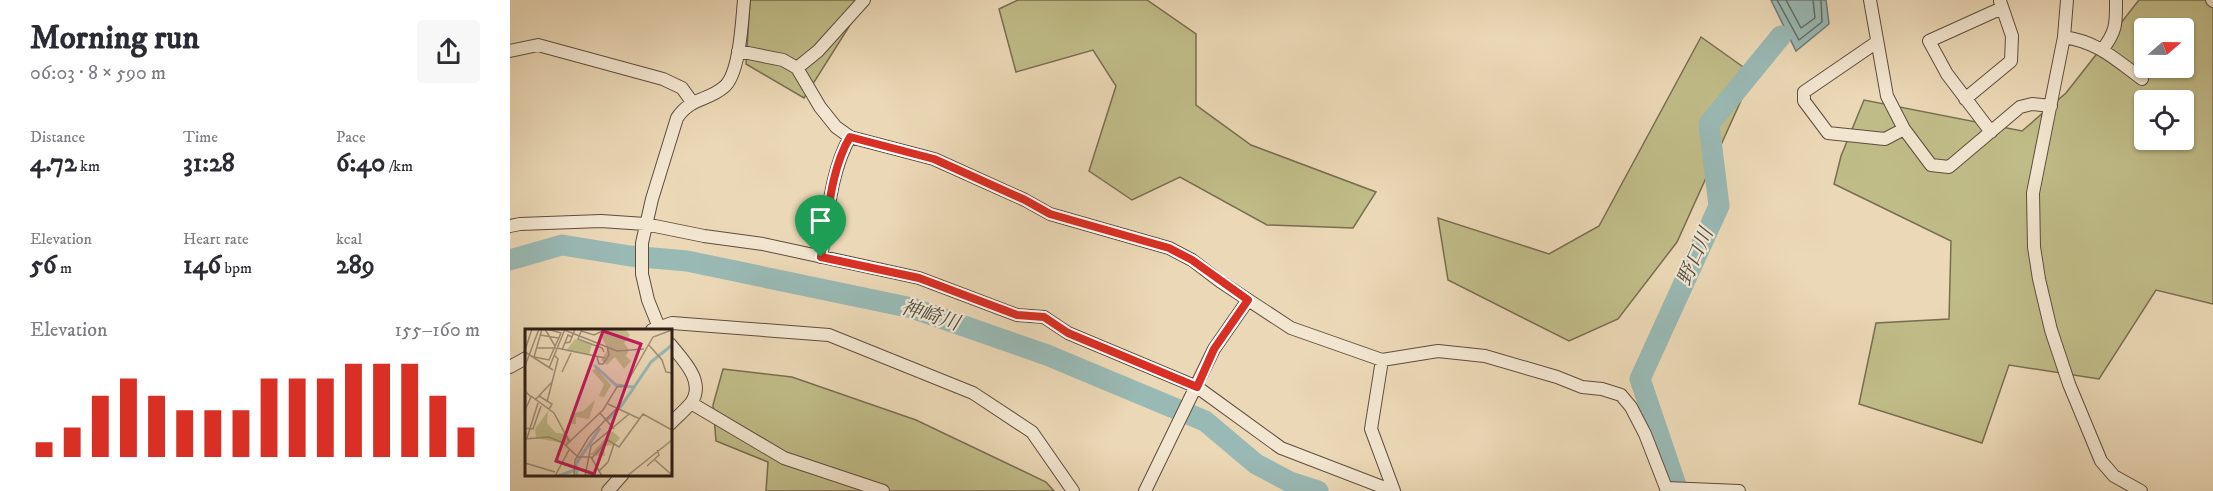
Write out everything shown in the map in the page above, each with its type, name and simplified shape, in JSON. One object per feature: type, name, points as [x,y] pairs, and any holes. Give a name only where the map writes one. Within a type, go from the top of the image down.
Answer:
[{"type":"street","points":[[657,329],[642,274],[642,243],[645,224],[665,161],[672,129],[684,108],[726,86],[732,74],[738,51],[744,0]]},
{"type":"street","points":[[797,68],[818,51],[864,0]]},
{"type":"street","points":[[1869,0],[1887,96],[1904,129],[1931,165],[1949,167],[2020,107],[2032,104],[2051,106]]},
{"type":"street","points":[[2067,0],[2064,38],[2032,193],[2034,247],[2051,330],[2069,384],[2101,461],[2114,476],[2140,491]]},
{"type":"street","points":[[2102,50],[2116,27],[2116,0]]},
{"type":"street","points":[[1965,99],[2011,61],[2012,36],[2001,4],[1929,40],[1947,74],[1965,99],[1991,132]]},
{"type":"street","points":[[2064,38],[2082,40],[2102,50],[2142,79]]},
{"type":"street","points":[[1877,42],[1804,92],[1804,101],[1827,134],[1885,139],[1904,129]]},
{"type":"street","points":[[510,51],[538,45],[663,79],[682,88],[692,102]]},
{"type":"street","points":[[738,51],[783,60],[797,68],[820,107],[836,127],[850,137],[934,159],[1025,200],[1050,214],[1169,248],[1192,260],[1291,328],[1382,360],[1438,351],[1485,356],[1557,377],[1581,387],[1602,389],[1621,395],[1645,434],[1665,488],[1738,491]]},
{"type":"street","points":[[821,257],[836,170],[842,150],[850,137]]},
{"type":"street","points":[[510,226],[600,221],[645,224],[919,278],[1017,315],[1044,317],[1068,333],[1197,387],[1281,448],[1394,491]]},
{"type":"street","points":[[1145,491],[1214,349],[1248,300]]},
{"type":"street","points":[[659,329],[672,323],[687,323],[829,335],[974,393],[1032,432],[1073,491]]},
{"type":"street","points":[[672,347],[692,373],[696,383],[696,394],[691,403],[672,422]]},
{"type":"street","points":[[510,367],[525,359]]},
{"type":"street","points":[[1382,360],[1371,429],[1394,491]]},
{"type":"street","points":[[691,403],[784,458],[883,491]]},
{"type":"street","points":[[608,491],[621,476]]},
{"type":"shaded area","points":[[750,0],[856,0],[859,11],[804,98],[746,64]]},
{"type":"shaded area","points":[[1018,0],[1147,0],[1196,34],[1196,105],[1251,145],[1376,192],[1353,228],[1267,225],[1180,177],[1132,200],[1089,171],[1116,86],[1093,50],[1016,72],[999,9]]},
{"type":"shaded area","points":[[2139,0],[2213,0],[2213,304],[2156,290],[2099,379],[2009,365],[1982,443],[1859,404],[1876,323],[1949,319],[1951,241],[1834,184],[1841,156],[1864,100],[2022,131],[2066,93]]},
{"type":"shaded area","points":[[1701,37],[1753,74],[1677,242],[1618,319],[1569,341],[1448,280],[1438,218],[1549,254],[1599,226]]},
{"type":"shaded area","points":[[723,369],[792,377],[916,420],[1046,482],[1054,491],[766,491],[768,462],[716,441],[713,405]]},
{"type":"water","points":[[1771,0],[1826,0],[1829,24],[1796,51]]},
{"type":"waterway","name":"野口川","points":[[1678,491],[1640,379],[1719,206],[1709,124],[1781,36]]},
{"type":"waterway","name":"神崎川","points":[[510,260],[562,245],[630,256],[687,261],[912,308],[1047,355],[1205,421],[1256,464],[1290,482],[1318,491]]},
{"type":"route","points":[[850,137],[934,159],[1025,200],[1050,214],[1169,248],[1192,260],[1248,300],[1214,349],[1197,387],[1068,333],[1044,317],[1017,315],[919,278],[821,257],[836,170],[842,150],[850,137]]}]
